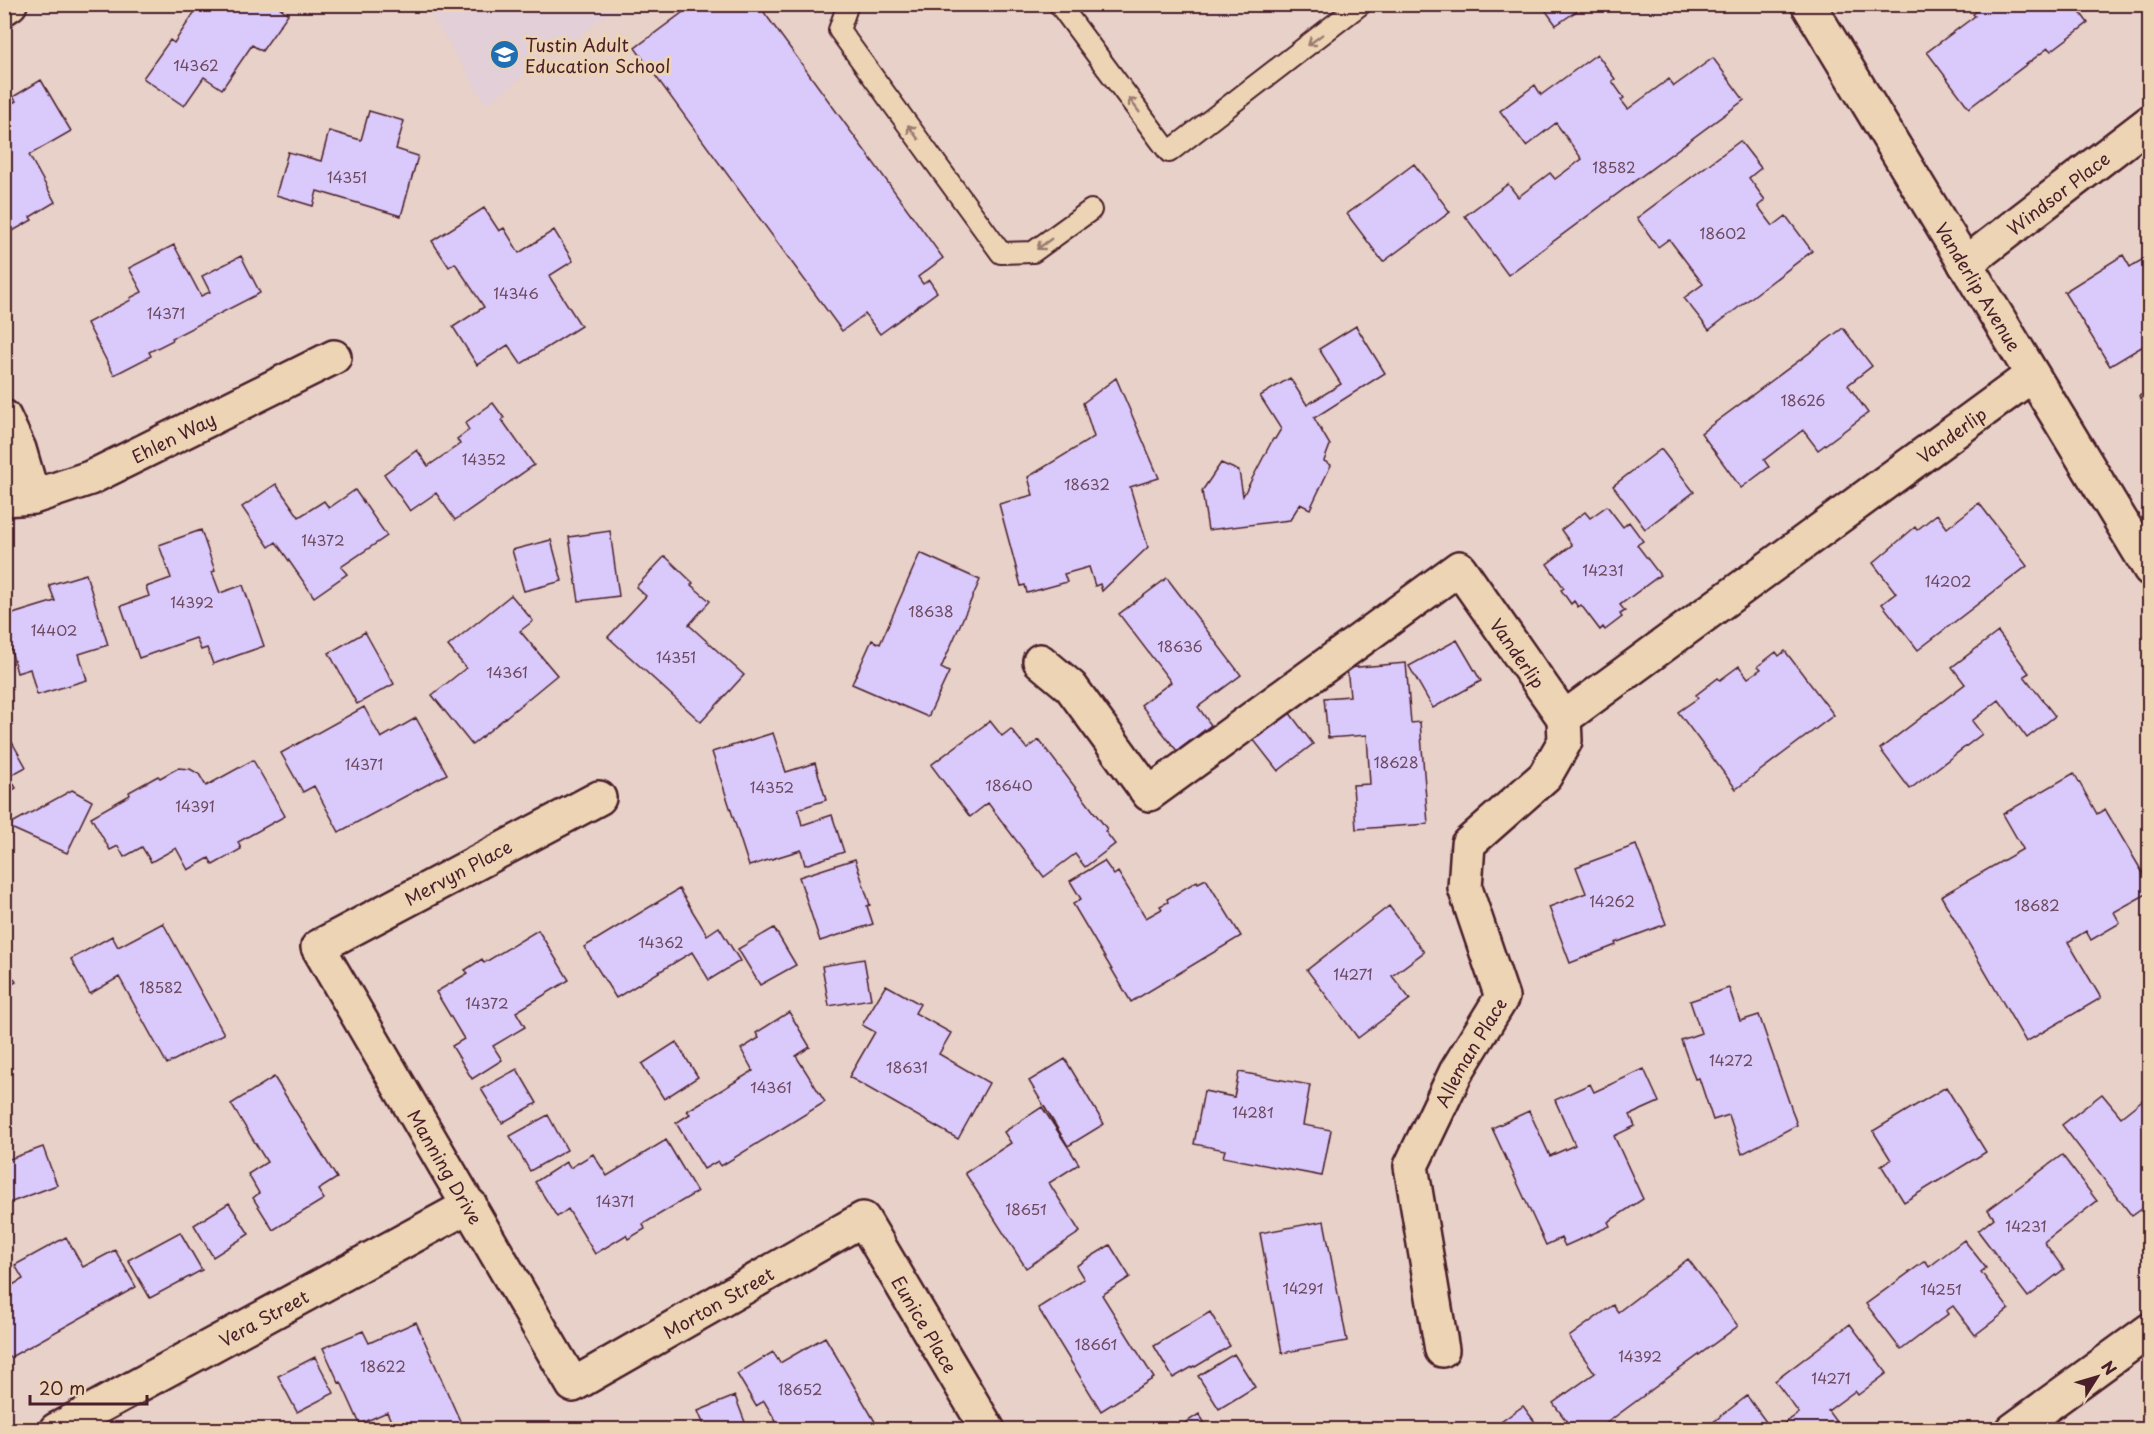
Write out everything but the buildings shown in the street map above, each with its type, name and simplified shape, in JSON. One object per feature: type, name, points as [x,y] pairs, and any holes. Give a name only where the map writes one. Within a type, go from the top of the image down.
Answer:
[{"type":"street","points":[[4,8],[10,4]]},
{"type":"street","name":"Vanderlip Avenue","points":[[1808,4],[2150,569]]},
{"type":"street","name":"Windsor Place","points":[[1965,264],[2150,122]]},
{"type":"street","name":"Ehlen Way","points":[[19,498],[90,478],[334,357]]},
{"type":"street","name":"Vanderlip","points":[[1040,661],[1071,687],[1149,794],[1459,568],[1564,718],[2032,375]]},
{"type":"street","points":[[4,417],[19,449],[19,498]]},
{"type":"street","name":"Alleman Place","points":[[1442,1350],[1411,1167],[1456,1072],[1502,997],[1466,888],[1468,844],[1545,776],[1565,741],[1564,718]]},
{"type":"street","name":"Mervyn Place","points":[[318,947],[599,798]]},
{"type":"street","name":"Manning Drive","points":[[318,947],[573,1385]]},
{"type":"street","name":"Vera Street","points":[[56,1430],[470,1205]]},
{"type":"street","name":"Morton Street","points":[[573,1385],[863,1219]]},
{"type":"street","name":"Eunice Place","points":[[863,1219],[988,1430]]},
{"type":"street","points":[[2013,1430],[2150,1330]]},
{"type":"lane","points":[[848,4],[839,30],[1001,253],[1034,252],[1091,210]]},
{"type":"lane","points":[[1059,4],[1169,152],[1361,4]]},
{"type":"shaded area","name":"Tustin Adult Education School","points":[[426,5],[620,5],[486,104]]},
{"type":"place","name":"Tustin Adult Education School","points":[[504,54]]}]
